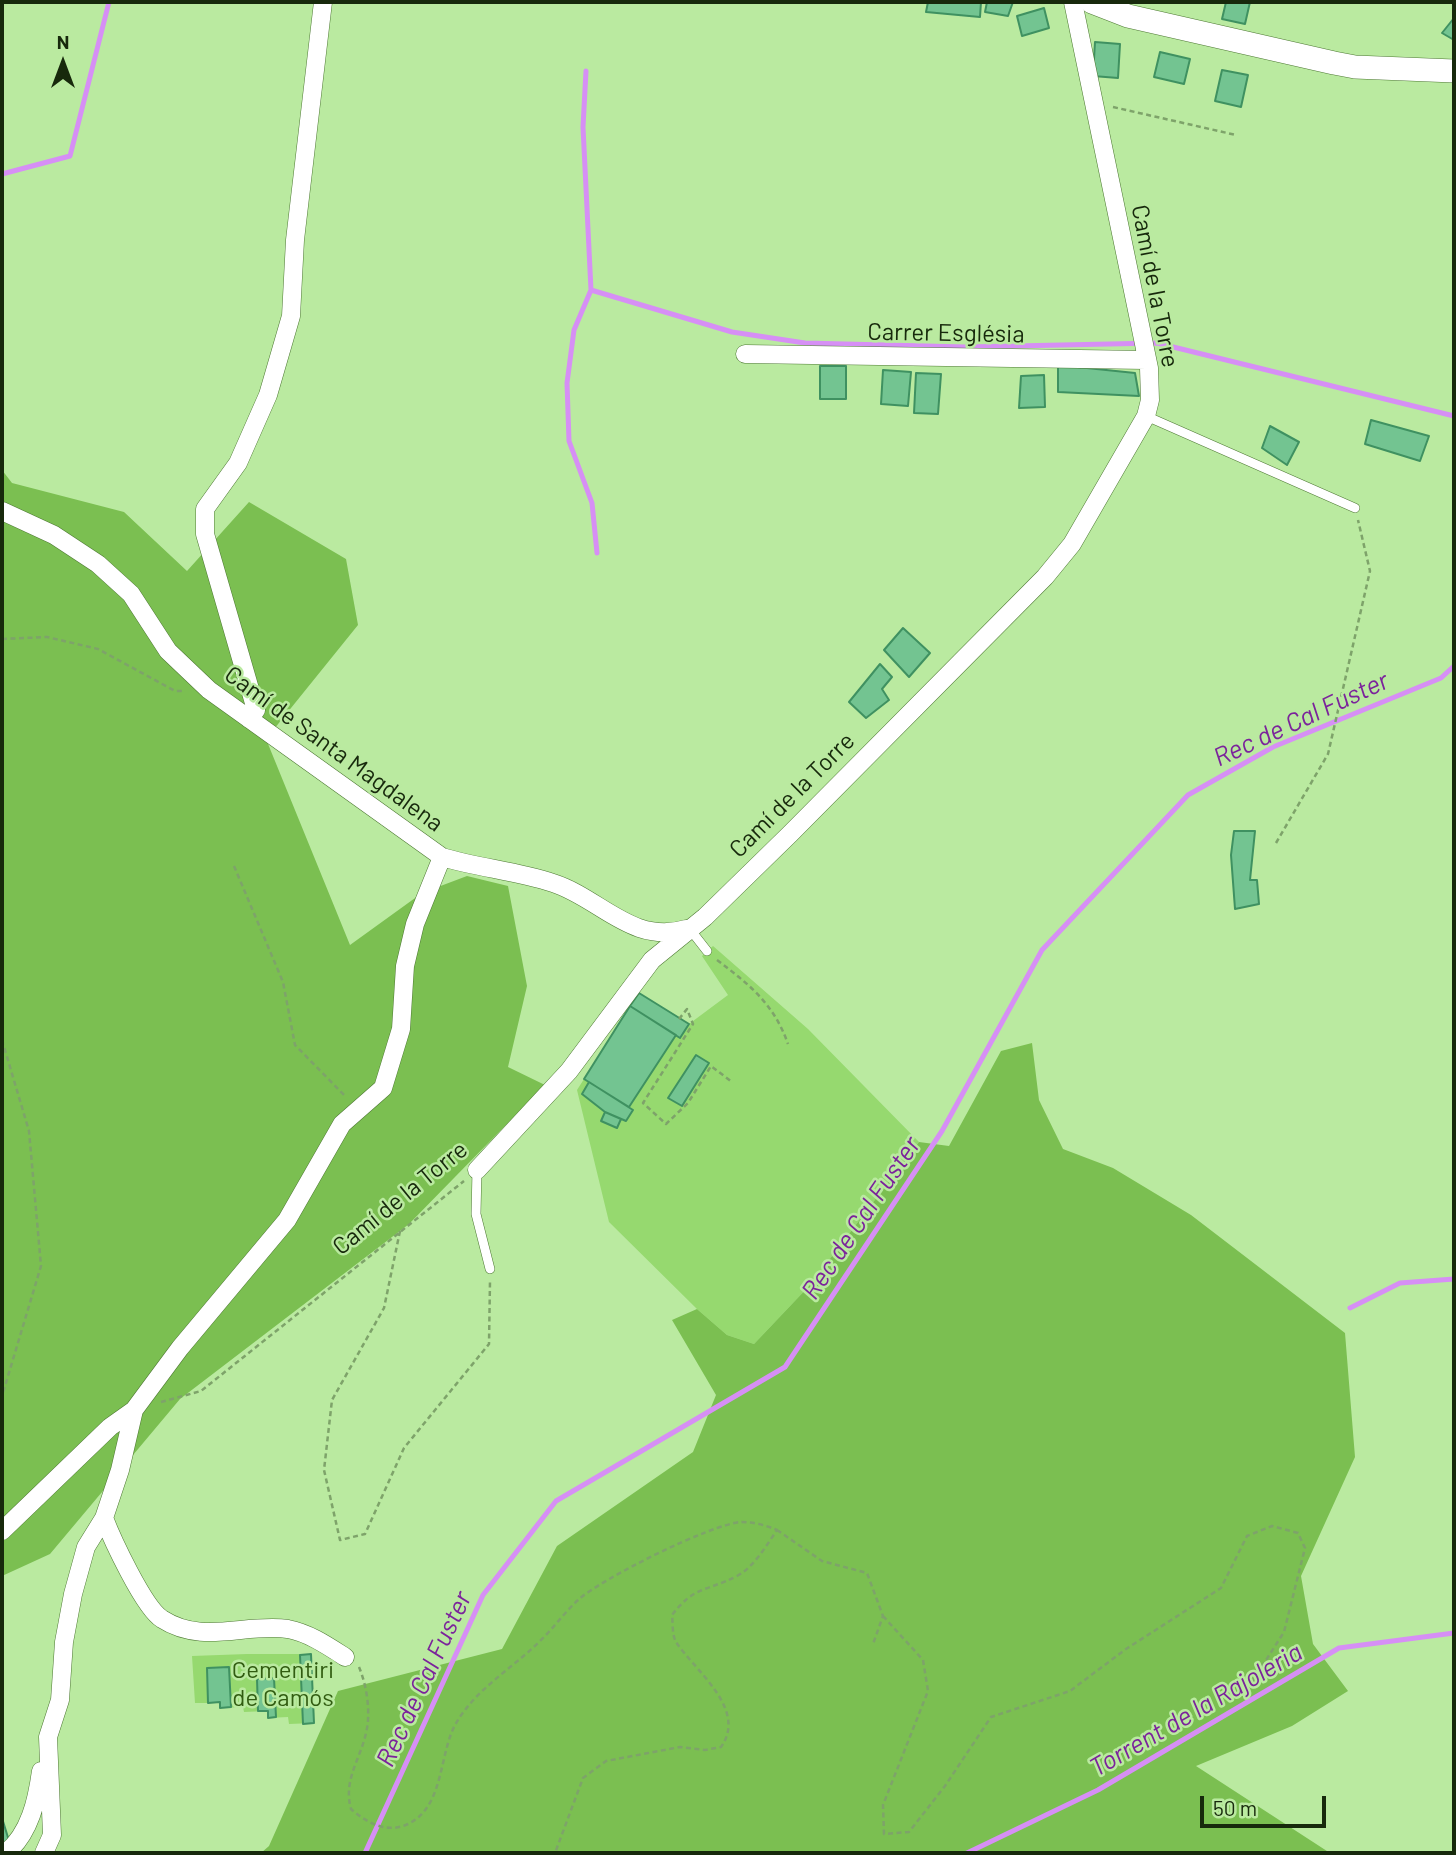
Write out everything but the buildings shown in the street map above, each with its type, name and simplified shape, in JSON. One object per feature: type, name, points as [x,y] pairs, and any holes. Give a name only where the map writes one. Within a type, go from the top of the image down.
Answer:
[{"type":"street","points":[[249,719],[256,710],[205,534],[205,509],[238,463],[268,395],[291,316],[295,240],[323,2]]},
{"type":"street","points":[[1087,2],[1128,16],[1355,67],[1454,71]]},
{"type":"street","name":"Camí de la Torre","points":[[477,1170],[569,1071],[652,960],[705,917],[1045,577],[1072,544],[1146,416],[1150,400],[1146,360],[1079,35],[1087,2]]},
{"type":"street","name":"Carrer Església","points":[[745,354],[1146,360]]},
{"type":"street","name":"Camí de Santa Magdalena","points":[[2,511],[54,535],[98,564],[131,594],[168,651],[209,690],[442,857],[476,867],[555,883],[624,925],[660,934],[689,928]]},
{"type":"street","points":[[2,1531],[110,1427],[134,1410],[180,1348],[287,1220],[342,1124],[383,1088],[401,1029],[405,966],[415,924],[442,857]]},
{"type":"street","points":[[6,1853],[14,1846],[36,1805],[48,1737],[60,1700],[64,1642],[73,1594],[86,1547],[104,1518],[120,1469],[134,1410]]},
{"type":"street","points":[[104,1518],[147,1602],[160,1619],[197,1633],[287,1629],[316,1639],[345,1657]]},
{"type":"street","points":[[44,1853],[52,1835],[48,1737]]},
{"type":"lane","points":[[1146,416],[1355,508]]},
{"type":"lane","points":[[689,928],[706,951]]},
{"type":"lane","points":[[477,1170],[477,1214],[490,1269]]},
{"type":"path","points":[[1093,102],[1236,135]]},
{"type":"path","points":[[1276,843],[1328,754],[1370,571],[1355,508]]},
{"type":"path","points":[[2,639],[47,637],[98,649],[175,691],[209,690]]},
{"type":"path","points":[[234,866],[283,982],[295,1045],[359,1109]]},
{"type":"path","points":[[706,951],[751,985],[779,1018],[788,1044]]},
{"type":"path","points":[[680,1019],[687,1009],[693,1024],[643,1103],[666,1124],[688,1103],[711,1066],[733,1082]]},
{"type":"path","points":[[2,1040],[29,1131],[41,1266],[2,1396]]},
{"type":"path","name":"Camí de la Torre","points":[[134,1410],[201,1391],[477,1170]]},
{"type":"path","points":[[400,1231],[384,1308],[332,1400],[324,1470],[340,1540],[365,1534],[404,1448],[489,1344],[490,1269]]},
{"type":"path","points":[[345,1657],[360,1668],[368,1699],[367,1731],[348,1783],[351,1809],[363,1819],[386,1829],[409,1824],[425,1807],[437,1788],[456,1723],[478,1694],[538,1643],[580,1598],[695,1536],[739,1522],[760,1523],[777,1530],[822,1561],[867,1573],[883,1616],[923,1660],[928,1691],[883,1805],[884,1834],[909,1832],[945,1786],[991,1717],[1069,1691],[1221,1588],[1247,1536],[1272,1526],[1298,1534],[1305,1548],[1284,1632],[1245,1693]]},
{"type":"path","points":[[555,1853],[583,1777],[606,1761],[680,1746],[705,1750],[721,1747],[727,1739],[728,1722],[722,1698],[674,1640],[672,1615],[686,1596],[739,1575],[762,1553],[777,1530]]},
{"type":"path","points":[[873,1644],[883,1616]]},
{"type":"green space","points":[[2,470],[12,483],[124,512],[187,571],[249,502],[346,559],[358,625],[266,739],[350,945],[422,893],[467,876],[508,886],[527,986],[508,1067],[545,1085],[409,1224],[180,1399],[50,1554],[2,1576]]},
{"type":"green space","points":[[713,946],[808,1029],[919,1142],[810,1285],[754,1344],[727,1335],[609,1222],[577,1090],[639,993],[689,1024],[728,995],[702,956]]},
{"type":"green space","points":[[1032,1043],[1039,1100],[1063,1149],[1113,1168],[1191,1215],[1345,1333],[1355,1457],[1301,1576],[1313,1644],[1348,1691],[1292,1726],[1196,1766],[1330,1853],[261,1853],[269,1846],[338,1691],[502,1649],[557,1546],[693,1452],[716,1395],[672,1320],[697,1309],[727,1335],[754,1344],[810,1285],[919,1142],[949,1146],[1001,1051]]},
{"type":"green space","name":"Cementiri de Camós","points":[[311,1654],[314,1723],[289,1724],[288,1717],[268,1718],[268,1711],[244,1712],[243,1707],[220,1708],[220,1703],[195,1703],[192,1656]]},
{"type":"waterway","points":[[2,174],[70,156],[109,2]]},
{"type":"waterway","points":[[586,71],[583,127],[591,290],[574,330],[567,383],[569,441],[592,503],[597,553]]},
{"type":"waterway","points":[[591,290],[732,332],[805,343],[966,347],[1157,343],[1454,416]]},
{"type":"waterway","name":"Rec de Cal Fuster","points":[[365,1853],[483,1595],[556,1501],[785,1367],[942,1131],[1042,950],[1188,795],[1273,747],[1441,678],[1454,666]]},
{"type":"waterway","points":[[1350,1308],[1400,1283],[1454,1279]]},
{"type":"waterway","name":"Torrent de la Rajoleria","points":[[967,1853],[1098,1790],[1339,1648],[1454,1633]]}]
